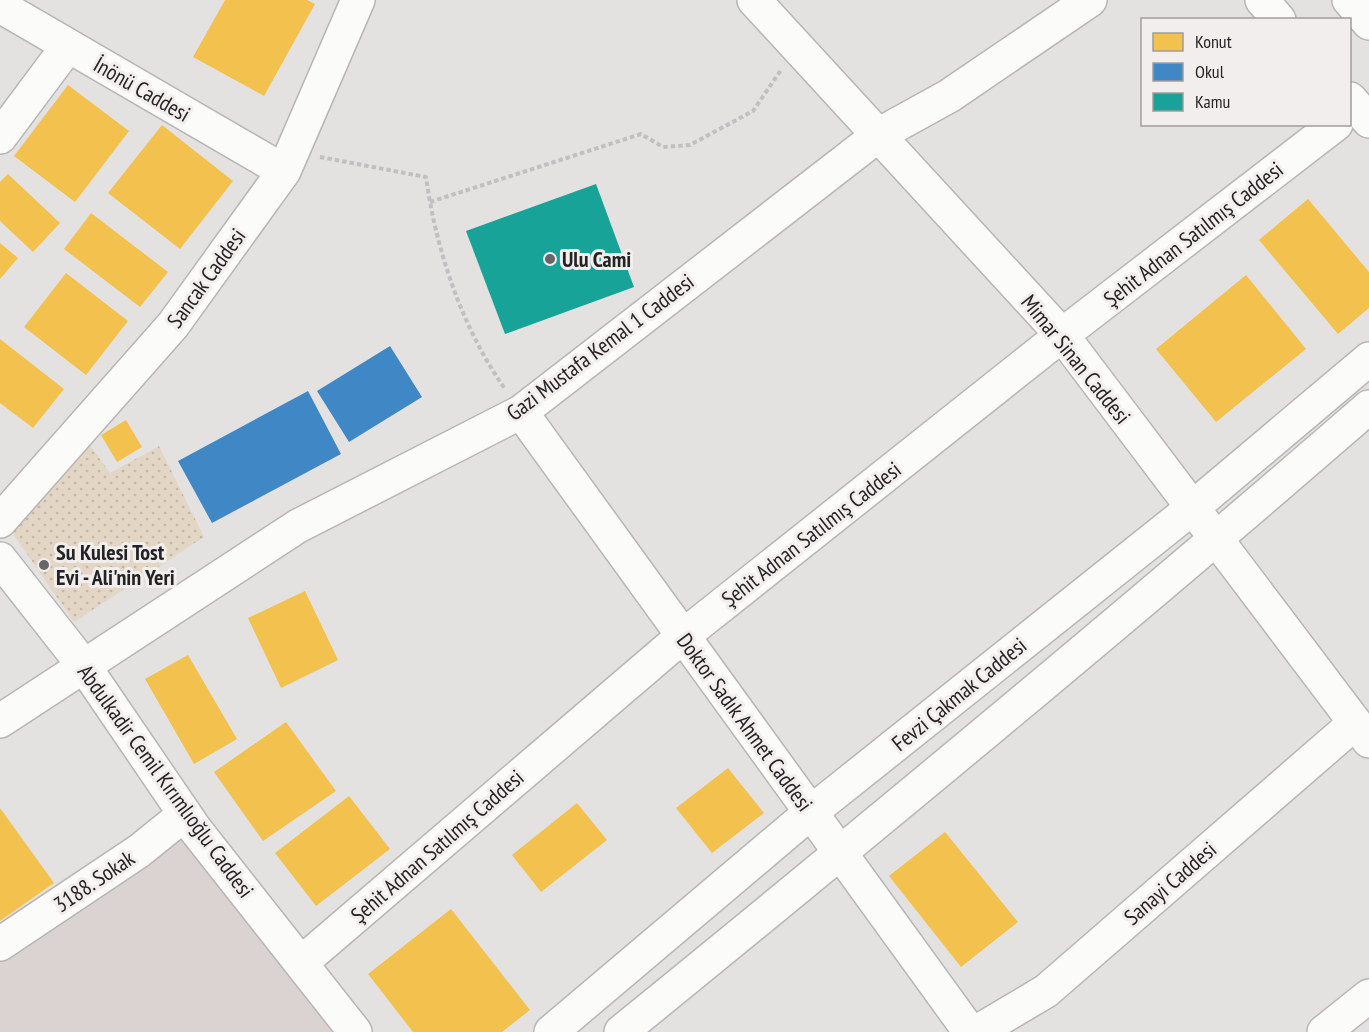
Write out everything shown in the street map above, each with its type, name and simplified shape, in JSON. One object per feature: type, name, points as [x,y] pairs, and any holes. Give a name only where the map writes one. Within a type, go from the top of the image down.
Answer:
[{"type":"street","name":"Sancak Caddesi","points":[[0,521],[173,325],[288,161],[358,0]]},
{"type":"street","name":"Mimar Sinan Caddesi","points":[[754,0],[880,134],[1062,335],[1215,541],[1362,732]]},
{"type":"street","name":"Gazi Mustafa Kemal 1 Caddesi","points":[[0,721],[298,526],[521,412],[880,134],[949,96],[1090,0]]},
{"type":"street","points":[[1262,0],[1277,18]]},
{"type":"street","points":[[1349,0],[1369,23]]},
{"type":"street","name":"İnönü Caddesi","points":[[0,6],[68,46],[288,161]]},
{"type":"street","points":[[0,136],[68,46]]},
{"type":"street","name":"Şehit Adnan Satılmış Caddesi","points":[[301,963],[682,636],[1062,335],[1335,126]]},
{"type":"street","name":"Fevzi Çakmak Caddesi","points":[[551,1032],[810,813],[1191,509],[1369,359]]},
{"type":"street","name":"Fevzi Çakmak Caddesi","points":[[621,1032],[840,854],[1215,541],[1369,407]]},
{"type":"street","name":"Doktor Sadık Ahmet Caddesi","points":[[521,412],[969,1032]]},
{"type":"street","name":"Abdulkadir Cemil Kırımlıoğlu Caddesi","points":[[0,559],[84,666],[185,813],[355,1032]]},
{"type":"street","name":"Sanayi Caddesi","points":[[977,1032],[1046,991],[1362,732]]},
{"type":"street","name":"3188. Sokak","points":[[0,944],[139,851],[185,813]]},
{"type":"street","points":[[1324,1032],[1369,996]]},
{"type":"path","points":[[430,202],[641,134],[663,147],[690,144],[753,111],[797,46]]},
{"type":"path","points":[[288,161],[426,177],[433,225],[483,358],[521,412]]},
{"type":"shaded area","points":[[89,444],[110,473],[159,446],[204,537],[74,622],[9,528]]},
{"type":"shaded area","points":[[164,814],[333,1032],[0,1032],[0,931]]},
{"type":"building: Konut","points":[[225,0],[307,0],[315,4],[264,96],[193,57]]},
{"type":"building: Konut","points":[[68,85],[129,131],[75,202],[14,156]]},
{"type":"building: Konut","points":[[162,125],[233,181],[180,249],[108,193]]},
{"type":"building: Konut","points":[[8,174],[60,223],[33,252],[0,221],[0,182]]},
{"type":"building: Konut","points":[[1308,199],[1369,272],[1369,308],[1338,334],[1259,240]]},
{"type":"building: Konut","points":[[91,213],[168,272],[140,307],[64,249]]},
{"type":"building: Konut","points":[[0,243],[18,258],[0,279]]},
{"type":"building: Konut","points":[[66,273],[128,321],[86,375],[24,327]]},
{"type":"building: Konut","points":[[1246,275],[1306,349],[1216,422],[1156,349]]},
{"type":"building: Konut","points":[[0,339],[64,389],[33,428],[0,403]]},
{"type":"building: Konut","points":[[126,420],[142,447],[117,462],[101,435]]},
{"type":"building: Konut","points":[[305,591],[338,660],[281,688],[248,618]]},
{"type":"building: Konut","points":[[188,655],[237,739],[194,764],[145,679]]},
{"type":"building: Konut","points":[[286,722],[336,791],[263,841],[214,772]]},
{"type":"building: Konut","points":[[728,768],[764,813],[712,853],[676,808]]},
{"type":"building: Konut","points":[[349,796],[390,849],[316,906],[275,853]]},
{"type":"building: Konut","points":[[577,803],[607,840],[541,892],[512,855]]},
{"type":"building: Konut","points":[[0,808],[54,883],[0,921]]},
{"type":"building: Konut","points":[[945,832],[1018,922],[961,967],[889,876]]},
{"type":"building: Konut","points":[[451,909],[530,1010],[502,1032],[413,1032],[368,974]]},
{"type":"building: Okul","points":[[390,346],[422,397],[349,442],[317,391]]},
{"type":"building: Okul","points":[[308,391],[341,454],[212,523],[178,461]]},
{"type":"building: Kamu","name":"Ulu Cami","points":[[596,184],[634,287],[505,334],[466,231]]},
{"type":"place","name":"Ulu Cami","points":[[550,259]]},
{"type":"place","name":"Su Kulesi Tost Evi - Ali'nin Yeri","points":[[44,565]]}]
